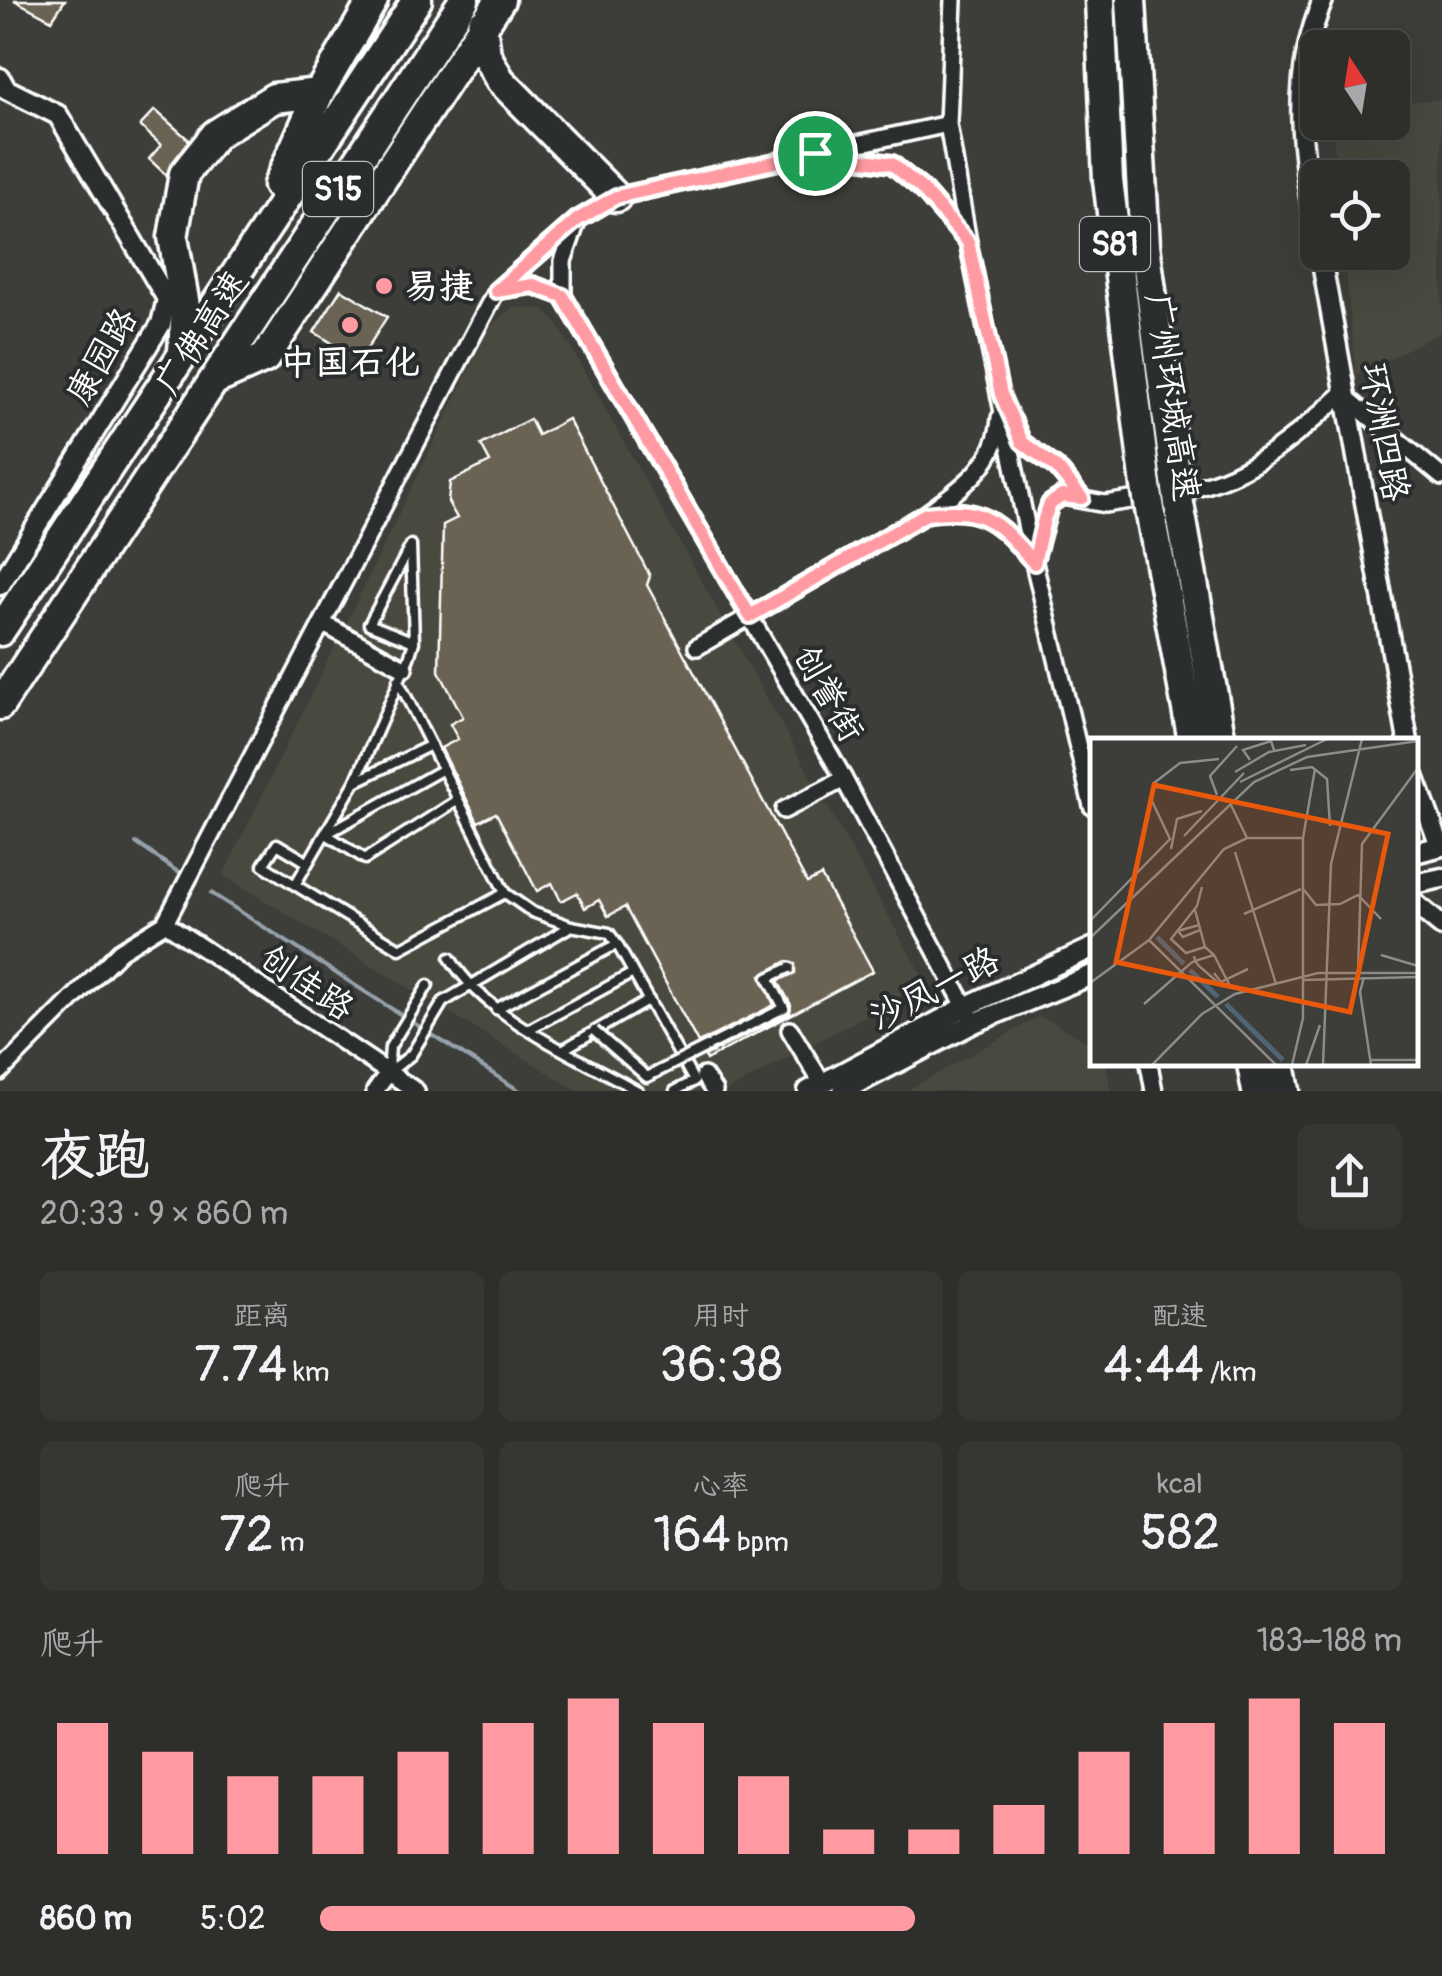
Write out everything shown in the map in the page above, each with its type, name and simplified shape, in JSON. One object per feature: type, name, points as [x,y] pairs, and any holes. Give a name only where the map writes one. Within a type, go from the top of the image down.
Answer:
[{"type":"highway","points":[[244,262],[319,92],[373,0]]},
{"type":"highway","name":"广佛高速","points":[[0,631],[418,0]]},
{"type":"highway","name":"广佛高速","points":[[0,704],[464,0]]},
{"type":"highway","points":[[215,380],[264,358],[500,0]]},
{"type":"highway","points":[[1086,0],[1116,250]]},
{"type":"highway","name":"广州环城高速","points":[[1100,0],[1116,250],[1146,486],[1191,738]]},
{"type":"highway","name":"广州环城高速","points":[[1131,0],[1145,245],[1177,492],[1220,738]]},
{"type":"highway","points":[[482,24],[486,55],[500,80],[616,197]]},
{"type":"highway","points":[[182,356],[186,312],[173,237],[184,174],[216,134],[274,98],[319,92]]},
{"type":"highway","points":[[1252,1066],[1257,1091]]},
{"type":"highway","points":[[1280,1066],[1285,1091]]},
{"type":"street","points":[[953,0],[948,124],[968,242],[1034,563],[1090,798]]},
{"type":"street","points":[[1307,160],[1299,108],[1303,65],[1323,0]]},
{"type":"street","name":"康园路","points":[[0,78],[6,89],[58,115],[167,299],[161,324],[0,585]]},
{"type":"street","points":[[0,1072],[120,950],[165,923],[496,291],[577,220],[616,197],[948,124]]},
{"type":"street","points":[[815,153],[892,164],[922,189],[968,242]]},
{"type":"street","points":[[496,291],[533,285],[563,296],[563,261],[577,220]]},
{"type":"street","name":"环洲四路","points":[[1323,270],[1342,394],[1407,738]]},
{"type":"street","name":"创誉街","points":[[563,296],[844,778],[970,1015]]},
{"type":"street","points":[[1001,394],[1022,442],[1057,468],[1082,498]]},
{"type":"street","points":[[696,647],[926,514],[975,477],[996,447],[1001,394]]},
{"type":"street","points":[[1034,563],[1050,504],[1062,496],[1096,504],[1203,488],[1246,471],[1286,445],[1342,394],[1442,478]]},
{"type":"street","points":[[926,514],[957,510],[992,519],[1034,563]]},
{"type":"street","points":[[322,623],[401,674]]},
{"type":"street","points":[[784,810],[844,778]]},
{"type":"street","points":[[1417,784],[1441,846]]},
{"type":"street","points":[[1417,883],[1442,878]]},
{"type":"street","points":[[1417,905],[1442,926]]},
{"type":"street","name":"创佳路","points":[[165,923],[416,1091]]},
{"type":"street","name":"沙凤一路","points":[[844,1091],[1090,949]]},
{"type":"street","name":"沙凤一路","points":[[815,1087],[970,1015],[1090,976]]},
{"type":"street","points":[[790,1030],[815,1087]]},
{"type":"street","points":[[1149,1066],[1154,1091]]},
{"type":"street","points":[[375,1091],[388,1073]]},
{"type":"street","points":[[704,1076],[714,1091]]},
{"type":"lane","points":[[295,886],[356,782],[414,642],[411,545],[368,624],[414,642]]},
{"type":"lane","points":[[401,674],[430,745],[505,893],[532,912],[570,926],[610,934],[694,1081],[674,1091]]},
{"type":"lane","points":[[356,782],[430,745]]},
{"type":"lane","points":[[326,834],[443,769]]},
{"type":"lane","points":[[326,834],[365,859],[458,800]]},
{"type":"lane","points":[[307,862],[277,844],[262,866],[400,949],[505,893]]},
{"type":"lane","points":[[388,1073],[411,1055],[442,1002],[570,926]]},
{"type":"lane","points":[[496,1008],[617,944]]},
{"type":"lane","points":[[450,958],[466,986],[496,1008],[638,1091]]},
{"type":"lane","points":[[594,1031],[647,1077],[784,1008],[768,978],[789,968]]},
{"type":"lane","points":[[531,1028],[633,973]]},
{"type":"lane","points":[[388,1073],[390,1047],[428,985]]},
{"type":"lane","points":[[564,1050],[649,1000]]},
{"type":"shaded area","points":[[1442,100],[1442,331],[1356,376],[1346,270],[1410,270],[1410,160],[1335,160],[1334,140],[1410,140],[1410,101]]},
{"type":"shaded area","points":[[513,307],[544,309],[559,326],[926,983],[727,1091],[578,1091],[223,875],[490,327]]},
{"type":"shaded area","points":[[1040,1016],[1090,1043],[1090,1066],[1106,1066],[1112,1091],[906,1091]]},
{"type":"building","points":[[14,0],[65,0],[52,20]]},
{"type":"building","points":[[155,110],[189,140],[166,175],[149,159],[161,145],[140,126]]},
{"type":"building","name":"中国石化","points":[[341,289],[387,317],[360,360],[314,332]]},
{"type":"building","points":[[530,419],[538,435],[568,419],[650,576],[647,585],[807,883],[821,876],[873,971],[706,1060],[705,1056],[790,1013],[791,1005],[778,981],[795,973],[795,964],[787,961],[761,975],[774,1005],[698,1043],[625,907],[608,916],[599,900],[585,908],[577,893],[561,901],[552,883],[537,891],[496,813],[478,822],[441,748],[458,739],[450,724],[463,717],[439,671],[443,525],[457,518],[448,502],[450,482],[490,462],[481,445]]},
{"type":"waterway","points":[[136,843],[178,872]]},
{"type":"waterway","points":[[211,893],[520,1091]]},
{"type":"place","name":"易捷","points":[[384,286]]},
{"type":"place","name":"中国石化","points":[[350,325]]},
{"type":"route","points":[[815,153],[892,164],[910,176],[968,242],[1001,394],[1022,442],[1057,468],[1082,498],[1062,496],[1050,504],[1034,563],[992,519],[957,510],[926,514],[750,616],[563,296],[533,285],[496,291],[577,220],[616,197],[815,153]]}]
